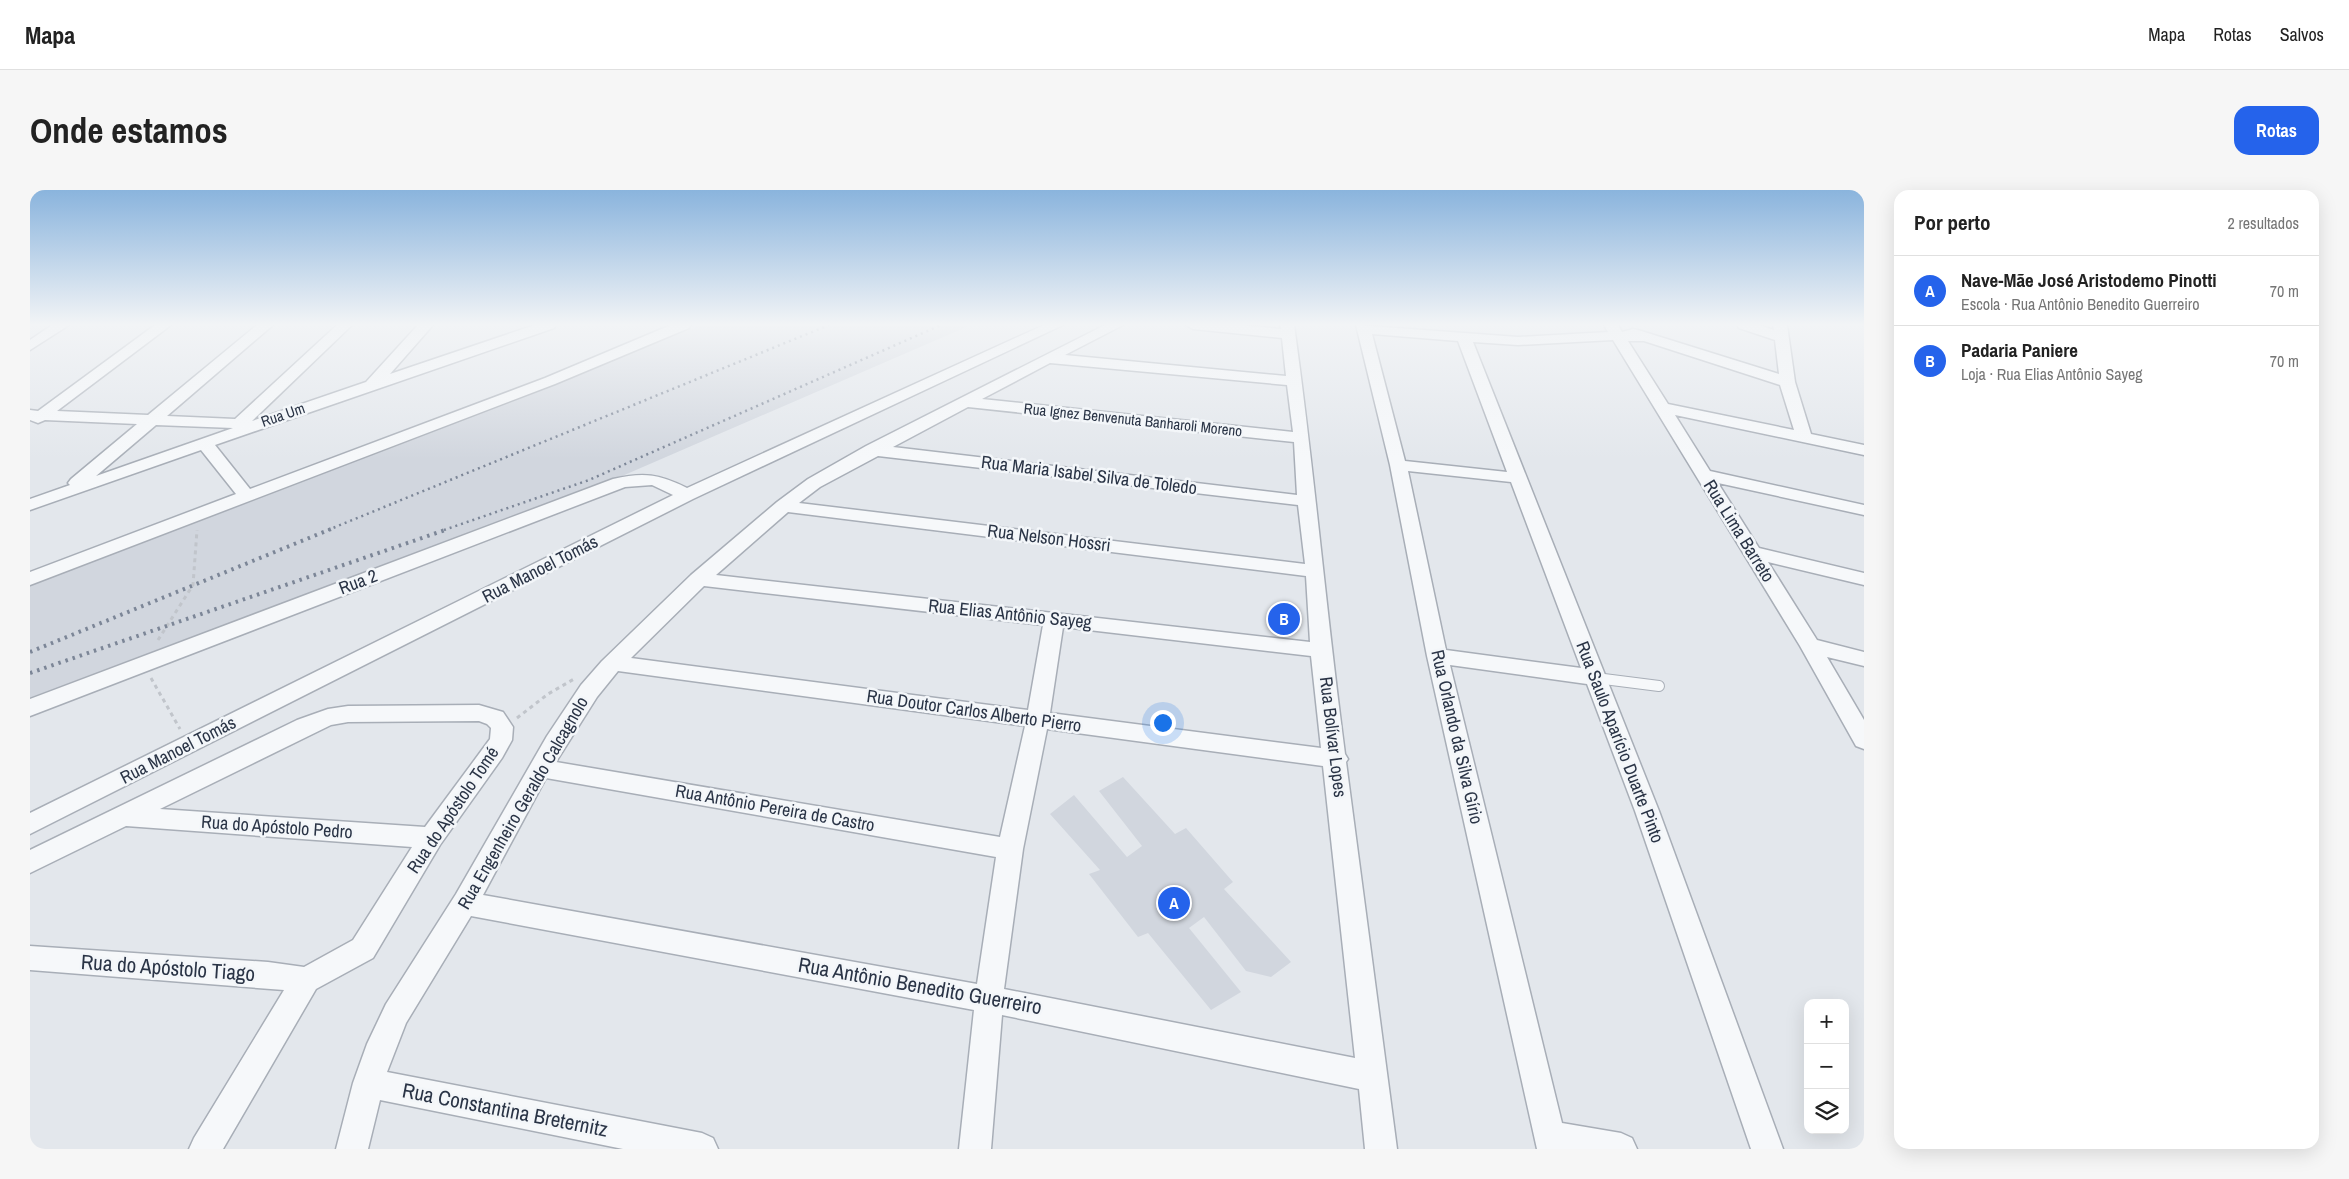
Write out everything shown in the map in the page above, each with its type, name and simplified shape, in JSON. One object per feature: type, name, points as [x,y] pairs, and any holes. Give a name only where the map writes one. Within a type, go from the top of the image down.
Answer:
[{"type":"street","points":[[34,418],[101,370]]},
{"type":"street","points":[[68,491],[211,370]]},
{"type":"street","points":[[239,424],[297,370]]},
{"type":"street","points":[[371,385],[385,370]]},
{"type":"street","name":"Rua Um","points":[[36,502],[416,370]]},
{"type":"street","points":[[30,579],[575,370]]},
{"type":"street","name":"Rua Manoel Tomás","points":[[30,824],[686,495],[959,370]]},
{"type":"street","name":"Rua Engenheiro Geraldo Calcagnolo","points":[[352,1149],[368,1083],[392,1022],[411,988],[465,903],[540,768],[591,688],[613,663],[698,579],[814,482],[1026,370]]},
{"type":"street","points":[[1168,370],[1294,382]]},
{"type":"street","name":"Rua Bolívar Lopes","points":[[1293,370],[1302,438],[1306,501],[1315,571],[1321,650],[1336,759],[1381,1149]]},
{"type":"street","name":"Rua Orlando da Silva Gírio","points":[[1375,370],[1398,465],[1437,656],[1552,1143]]},
{"type":"street","name":"Rua Saulo Aparício Duarte Pinto","points":[[1476,370],[1647,811],[1767,1149]]},
{"type":"street","name":"Rua Lima Barreto","points":[[1638,370],[1705,474],[1810,645],[1864,740]]},
{"type":"street","points":[[1748,370],[1787,382]]},
{"type":"street","points":[[1785,370],[1787,382],[1804,437]]},
{"type":"street","name":"Rua Ignez Benvenuta Banharoli Moreno","points":[[965,402],[1302,438]]},
{"type":"street","points":[[1660,407],[1864,450]]},
{"type":"street","points":[[34,418],[257,424]]},
{"type":"street","points":[[205,444],[247,497]]},
{"type":"street","name":"Rua Maria Isabel Silva de Toledo","points":[[872,450],[1306,501]]},
{"type":"street","points":[[1398,465],[1519,478]]},
{"type":"street","points":[[1705,474],[1864,510]]},
{"type":"street","name":"Rua 2","points":[[30,708],[619,483],[634,479],[655,479],[686,495]]},
{"type":"street","name":"Rua Nelson Hossri","points":[[783,506],[1315,571]]},
{"type":"street","points":[[1752,552],[1864,579]]},
{"type":"street","name":"Rua Elias Antônio Sayeg","points":[[698,579],[1054,618],[1321,650]]},
{"type":"street","points":[[975,1149],[989,998],[1010,849],[1038,719],[1054,618]]},
{"type":"street","points":[[1810,645],[1864,659]]},
{"type":"street","points":[[1437,656],[1596,678]]},
{"type":"street","name":"Rua Doutor Carlos Alberto Pierro","points":[[613,663],[1336,759]]},
{"type":"street","name":"Rua do Apóstolo Tomé","points":[[30,862],[304,726],[328,718],[348,714],[478,713],[495,718],[502,727],[500,740],[494,752],[431,838],[363,948],[352,957],[306,980]]},
{"type":"street","name":"Rua Antônio Pereira de Castro","points":[[540,768],[1010,849]]},
{"type":"street","name":"Rua do Apóstolo Pedro","points":[[123,816],[431,838]]},
{"type":"street","name":"Rua Antônio Benedito Guerreiro","points":[[465,903],[1163,1031],[1374,1077]]},
{"type":"street","name":"Rua do Apóstolo Tiago","points":[[30,958],[268,975],[306,980]]},
{"type":"street","points":[[205,1149],[306,980]]},
{"type":"street","name":"Rua Constantina Breternitz","points":[[368,1083],[702,1149]]},
{"type":"street","points":[[1552,1143],[1621,1149]]},
{"type":"lane","points":[[1596,678],[1659,686]]},
{"type":"path","points":[[502,727],[548,694],[577,677]]},
{"type":"shaded area","points":[[586,370],[868,370],[576,496],[30,700],[30,584]]},
{"type":"shaded area","points":[[1123,777],[1175,834],[1186,828],[1233,882],[1224,889],[1291,962],[1271,977],[1246,971],[1204,917],[1189,928],[1241,992],[1211,1010],[1148,933],[1138,937],[1089,874],[1100,870],[1050,814],[1074,795],[1127,857],[1142,846],[1099,791]]},
{"type":"railway","points":[[328,530],[720,370]]},
{"type":"railway","points":[[444,530],[589,480],[839,370]]},
{"type":"railway","points":[[30,652],[331,529]]},
{"type":"railway","points":[[30,673],[448,529]]},
{"type":"place","name":"Padaria Paniere","points":[[1284,619]]},
{"type":"place","name":"Nave-Mãe José Aristodemo Pinotti","points":[[1174,903]]}]
